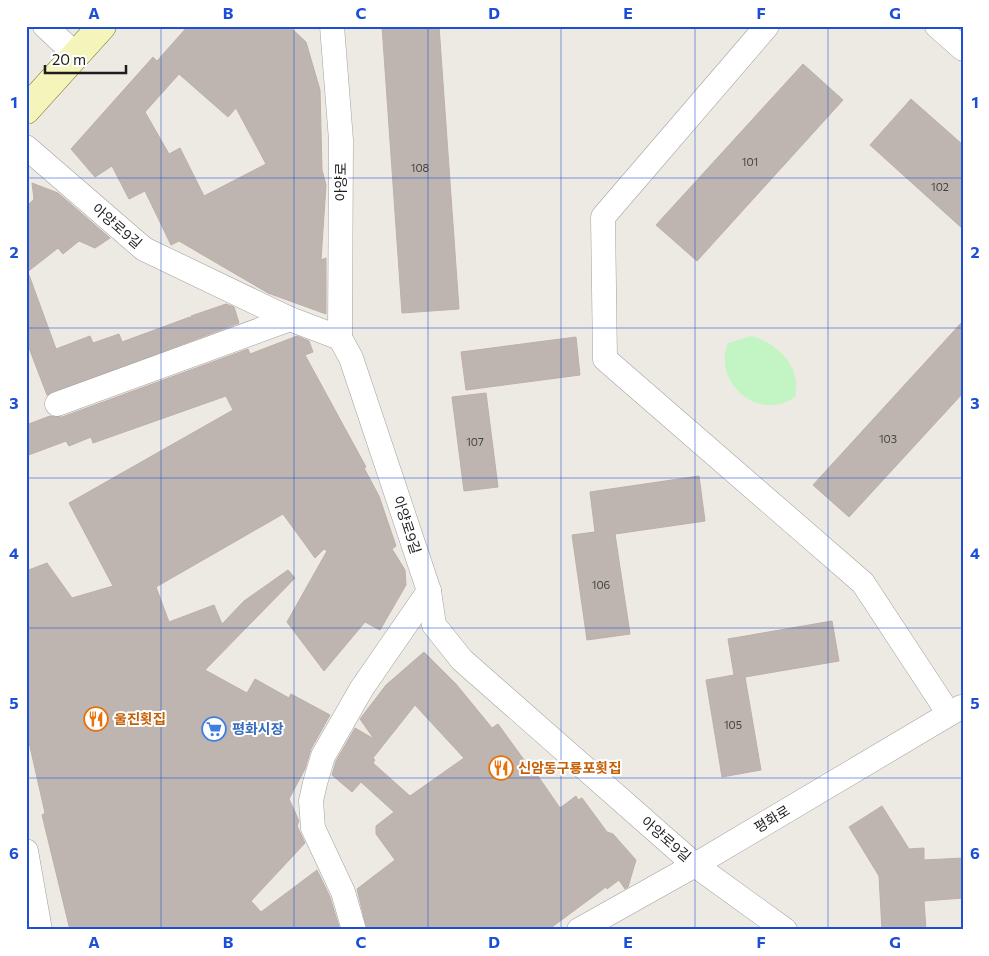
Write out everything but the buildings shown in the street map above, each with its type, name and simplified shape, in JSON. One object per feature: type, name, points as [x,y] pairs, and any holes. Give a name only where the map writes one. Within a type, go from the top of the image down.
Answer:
[{"type":"main road","points":[[26,110],[102,26]]},
{"type":"street","points":[[45,26],[76,55]]},
{"type":"street","name":"아양로","points":[[332,26],[341,140],[340,338]]},
{"type":"street","points":[[767,26],[603,217],[605,359],[863,582],[956,710]]},
{"type":"street","points":[[937,26],[963,49]]},
{"type":"street","name":"아양로9길","points":[[26,147],[144,249],[290,319],[340,338],[351,358],[429,591],[434,625],[462,660],[695,865],[785,930]]},
{"type":"street","points":[[57,404],[290,319]]},
{"type":"street","points":[[354,930],[343,892],[313,828],[311,801],[315,782],[324,756],[362,688],[429,591]]},
{"type":"street","name":"평화로","points":[[579,930],[695,865],[956,710]]},
{"type":"street","points":[[26,851],[40,930]]},
{"type":"green space","points":[[752,336],[779,351],[792,367],[796,386],[795,397],[781,404],[767,405],[753,402],[732,384],[727,372],[725,358],[728,343]]},
{"type":"place","name":"울진횟집","points":[[96,719]]},
{"type":"place","name":"평화시장","points":[[214,729]]},
{"type":"place","name":"신암동구룡포횟집","points":[[501,768]]}]
